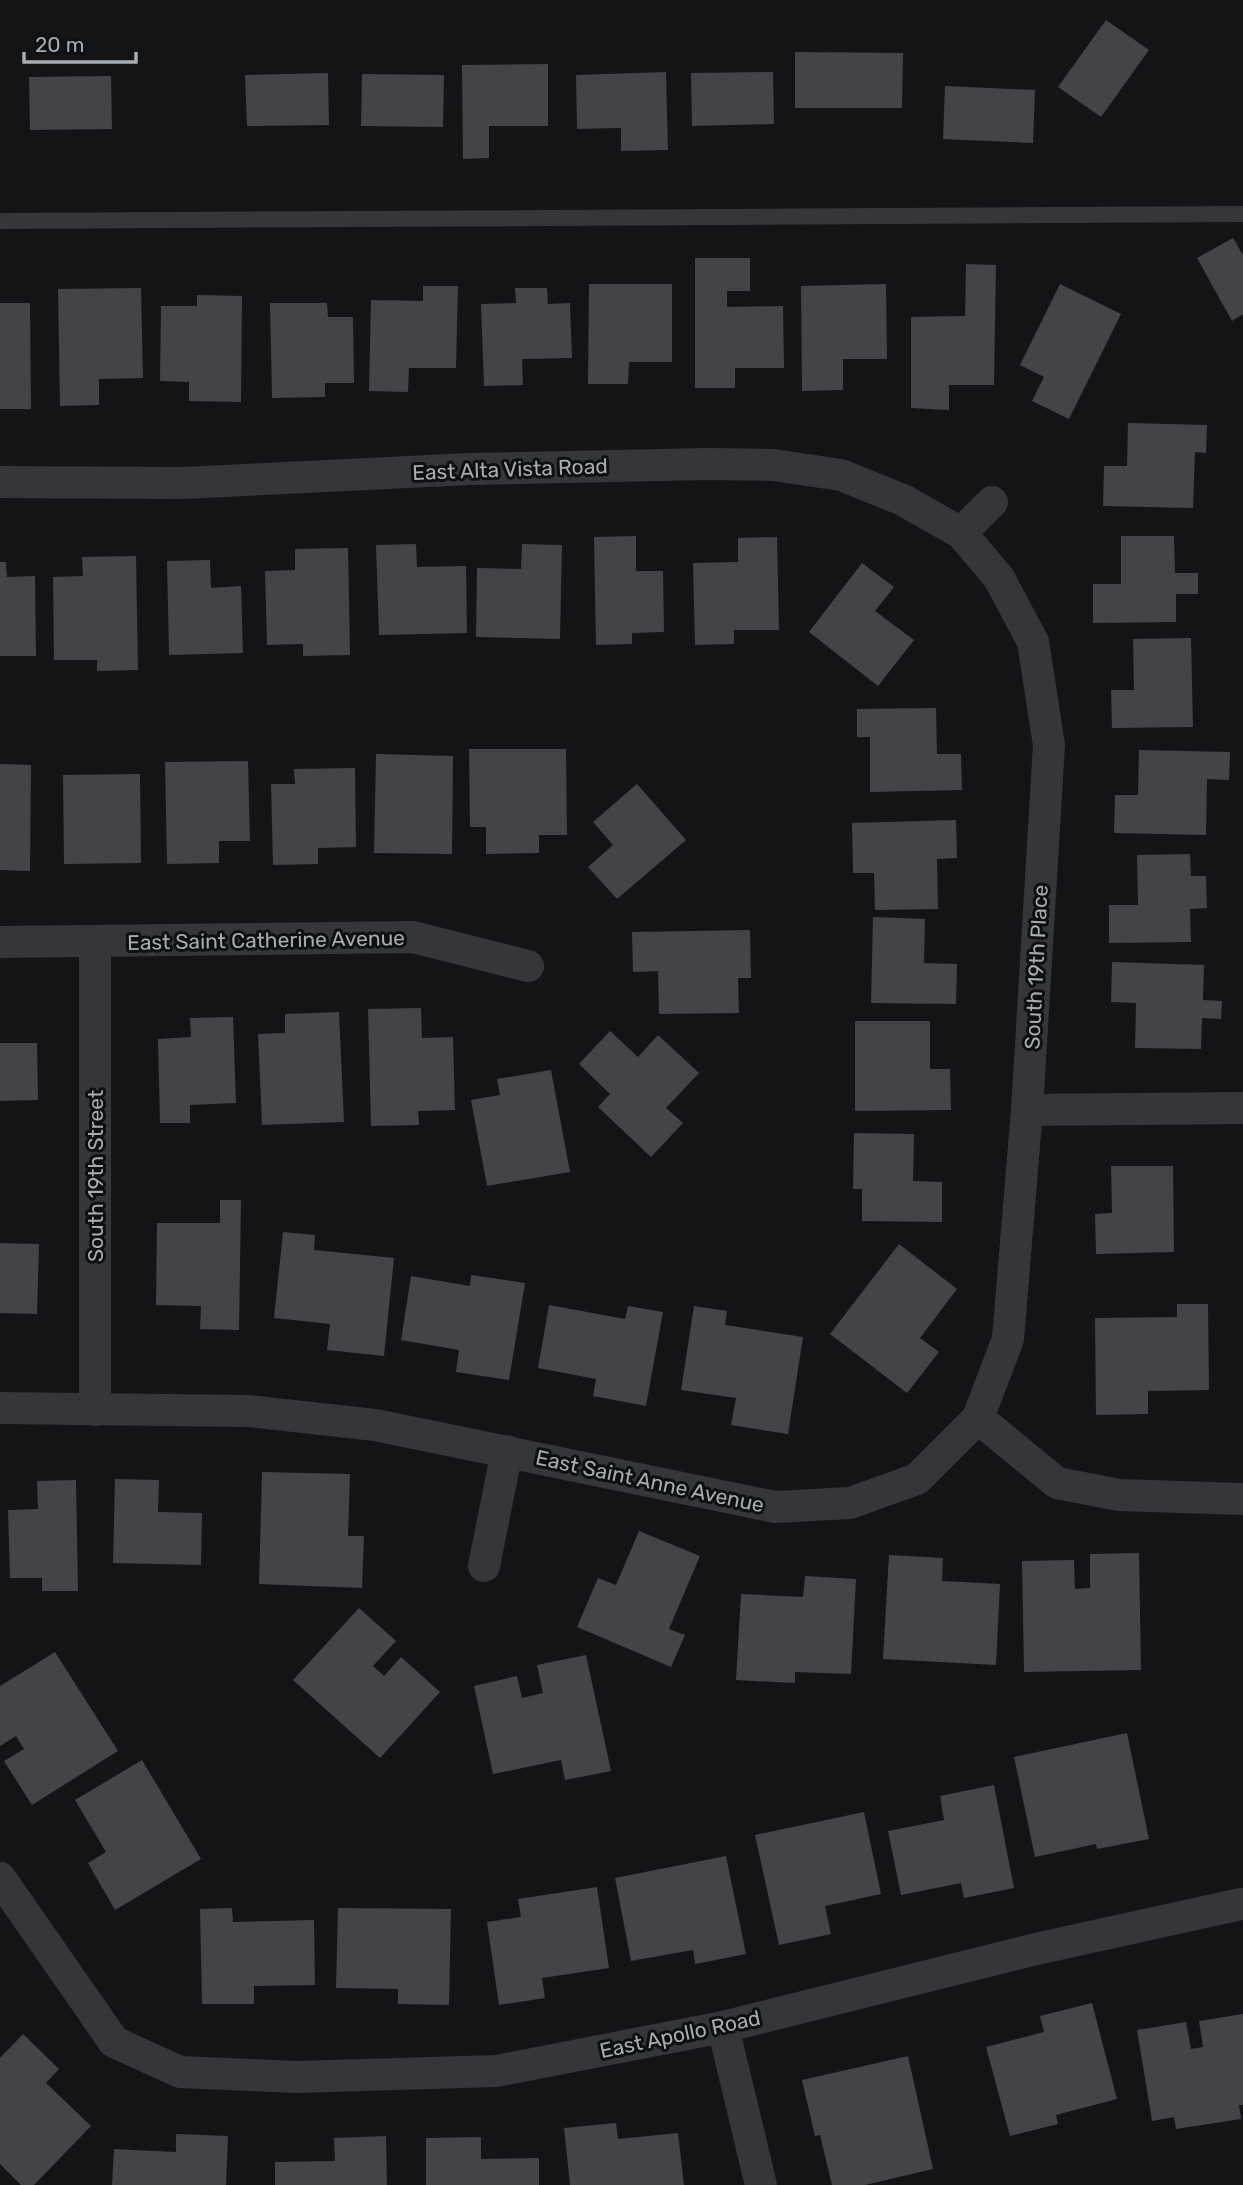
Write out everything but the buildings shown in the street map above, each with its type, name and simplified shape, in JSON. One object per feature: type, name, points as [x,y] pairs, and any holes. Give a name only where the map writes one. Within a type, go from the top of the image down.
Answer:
[{"type":"street","name":"East Alta Vista Road","points":[[0,482],[182,483],[470,469],[773,465],[841,475],[903,500],[961,533]]},
{"type":"street","points":[[961,533],[992,502]]},
{"type":"street","name":"South 19th Place","points":[[961,533],[999,578],[1033,642],[1049,745],[1027,1110],[1008,1339],[978,1418]]},
{"type":"street","name":"East Saint Catherine Avenue","points":[[0,942],[412,937],[528,967]]},
{"type":"street","name":"South 19th Street","points":[[95,942],[95,1409]]},
{"type":"street","points":[[1027,1110],[1243,1108]]},
{"type":"street","name":"East Saint Anne Avenue","points":[[0,1408],[249,1411],[375,1425],[775,1507],[850,1503],[917,1479],[978,1418]]},
{"type":"street","points":[[978,1418],[1057,1483],[1119,1495],[1243,1499]]},
{"type":"street","name":"East Saint Anne Avenue","points":[[484,1566],[507,1451]]},
{"type":"street","name":"East Apollo Road","points":[[0,1878],[114,2042],[180,2072],[297,2077],[496,2071],[723,2027],[1036,1949],[1241,1904]]},
{"type":"street","points":[[723,2027],[761,2185]]},
{"type":"lane","points":[[0,220],[1243,214]]}]
